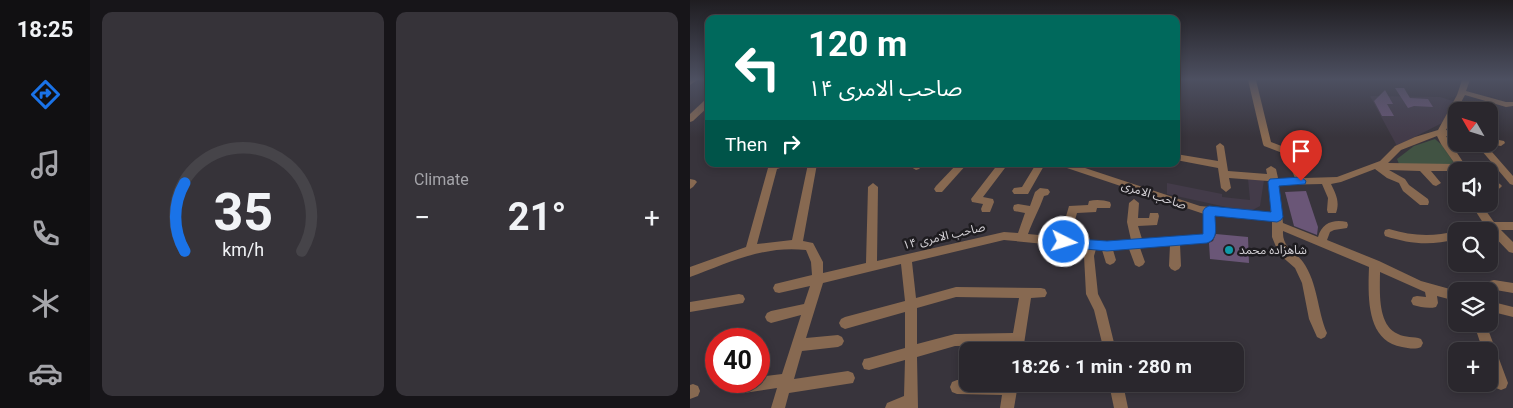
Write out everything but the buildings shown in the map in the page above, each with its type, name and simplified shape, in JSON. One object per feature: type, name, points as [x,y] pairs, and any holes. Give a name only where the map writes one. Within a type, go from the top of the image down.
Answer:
[{"type":"street","points":[[1256,99],[1267,144],[1288,152],[1301,181]]},
{"type":"street","points":[[1458,99],[1441,132],[1441,139],[1460,162]]},
{"type":"street","points":[[1486,99],[1506,105],[1513,104]]},
{"type":"street","points":[[690,119],[705,106]]},
{"type":"street","points":[[1180,157],[1223,169],[1301,181],[1338,180],[1383,163],[1398,148],[1418,138],[1441,132],[1448,133]]},
{"type":"street","points":[[1498,142],[1502,143]]},
{"type":"street","points":[[1220,146],[1226,188]]},
{"type":"street","points":[[1487,152],[1513,182]]},
{"type":"street","points":[[1377,166],[1448,169]]},
{"type":"street","points":[[1377,166],[1390,176],[1402,181],[1406,188],[1424,202]]},
{"type":"street","points":[[750,251],[774,167]]},
{"type":"street","points":[[797,243],[812,167]]},
{"type":"street","points":[[939,190],[959,167]]},
{"type":"street","points":[[986,209],[988,202],[976,199],[1001,167]]},
{"type":"street","points":[[1017,191],[1025,191],[1038,167]]},
{"type":"street","name":"صاحب الامری","points":[[1073,167],[1191,207],[1278,221],[1321,243],[1431,289],[1448,294]]},
{"type":"street","points":[[1423,168],[1436,183]]},
{"type":"street","points":[[1272,176],[1278,221],[1277,237],[1283,251],[1299,265],[1308,282],[1315,319],[1321,333]]},
{"type":"street","points":[[1325,180],[1333,198],[1332,210]]},
{"type":"street","points":[[871,266],[873,187]]},
{"type":"street","points":[[1021,238],[1031,212],[1034,211],[1040,192],[1045,192]]},
{"type":"street","points":[[1134,203],[1132,222],[1139,262]]},
{"type":"street","points":[[1064,242],[1073,209],[1092,209],[1093,204],[1106,205]]},
{"type":"street","points":[[1018,208],[1034,211]]},
{"type":"street","name":"۱۴ صاحب الامری","points":[[780,288],[1004,236],[1098,244],[1135,244],[1207,238],[1209,236],[1209,211]]},
{"type":"street","points":[[1132,222],[1153,222],[1154,216]]},
{"type":"street","points":[[1321,243],[1325,230],[1332,226],[1343,225]]},
{"type":"street","points":[[1498,229],[1513,226]]},
{"type":"street","points":[[1389,233],[1417,240],[1448,237]]},
{"type":"street","points":[[1498,235],[1513,249]]},
{"type":"street","points":[[1175,241],[1175,266]]},
{"type":"street","points":[[690,272],[733,255],[750,251],[797,243],[809,246],[817,262],[818,279],[778,408]]},
{"type":"street","points":[[1108,342],[1100,310],[1092,294],[1089,256],[1098,244],[1110,260]]},
{"type":"street","points":[[892,408],[911,404],[911,303],[906,258]]},
{"type":"street","points":[[1375,264],[1374,282],[1378,322],[1383,332],[1394,339],[1417,343]]},
{"type":"street","points":[[1498,286],[1513,288]]},
{"type":"street","points":[[1417,301],[1432,303],[1431,289]]},
{"type":"street","points":[[845,322],[956,292],[1041,293]]},
{"type":"street","points":[[1018,342],[1026,292]]},
{"type":"street","points":[[690,307],[739,299]]},
{"type":"street","points":[[771,317],[809,308]]},
{"type":"street","points":[[1498,308],[1513,312]]},
{"type":"street","points":[[1483,332],[1501,383]]},
{"type":"street","points":[[868,364],[954,340],[972,342]]},
{"type":"street","points":[[798,345],[838,341]]},
{"type":"street","points":[[770,385],[848,378]]},
{"type":"street","points":[[1007,408],[1010,392]]},
{"type":"street","points":[[1118,392],[1121,408]]},
{"type":"shaded area","points":[[1372,99],[1447,99],[1453,101],[1448,102],[1448,111],[1442,123],[1397,146]]},
{"type":"shaded area","points":[[1248,179],[1264,180],[1260,206],[1249,212],[1167,194],[1167,183],[1222,194],[1222,197],[1250,200]]},
{"type":"green space","points":[[1435,139],[1443,146],[1453,162],[1448,162],[1448,166],[1399,164],[1397,159],[1414,146]]},
{"type":"place","name":"شاهزاده محمد","points":[[1229,250]]},
{"type":"route","points":[[1064,242],[1107,246],[1207,238],[1209,236],[1209,211],[1277,217],[1273,182],[1301,181]]}]
